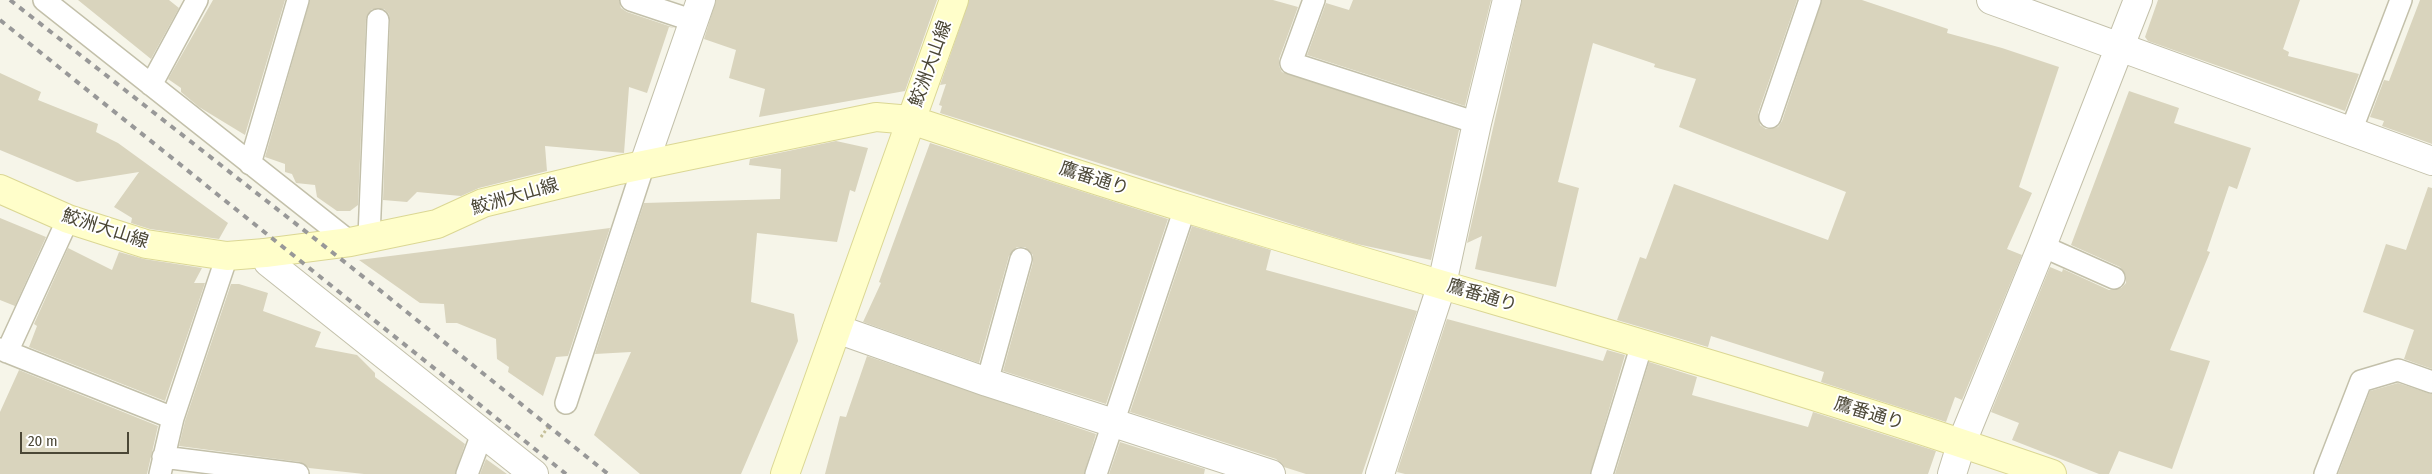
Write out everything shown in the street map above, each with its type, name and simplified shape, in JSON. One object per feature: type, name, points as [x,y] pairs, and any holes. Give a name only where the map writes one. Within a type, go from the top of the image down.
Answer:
[{"type":"street","name":"鮫洲大山線","points":[[0,189],[68,219],[146,244],[227,256],[265,253],[360,239],[437,224],[483,203],[644,164],[876,117],[911,120],[954,0]]},
{"type":"street","points":[[1380,474],[1442,284],[1477,123],[1507,0]]},
{"type":"street","points":[[1991,0],[2432,161]]},
{"type":"street","points":[[1952,474],[1962,442],[2042,246],[2138,0]]},
{"type":"street","points":[[644,164],[698,11]]},
{"type":"street","points":[[785,474],[911,120]]},
{"type":"street","name":"鷹番通り","points":[[911,120],[1185,208],[1642,344],[1962,442],[2052,474]]},
{"type":"street","points":[[265,253],[268,262],[528,469]]},
{"type":"street","points":[[837,329],[987,382],[1271,474]]},
{"type":"lane","points":[[44,0],[250,164],[360,239],[378,20]]},
{"type":"lane","points":[[151,85],[197,0]]},
{"type":"lane","points":[[250,164],[298,0]]},
{"type":"lane","points":[[631,0],[698,11]]},
{"type":"lane","points":[[1314,0],[1291,63],[1477,123]]},
{"type":"lane","points":[[1770,118],[1810,0]]},
{"type":"lane","points":[[2351,131],[2401,0]]},
{"type":"lane","points":[[566,403],[644,164]]},
{"type":"lane","points":[[1096,474],[1185,208]]},
{"type":"lane","points":[[68,219],[4,350],[173,418]]},
{"type":"lane","points":[[2042,246],[2114,278]]},
{"type":"lane","points":[[227,256],[173,418],[161,466],[298,474]]},
{"type":"lane","points":[[987,382],[1021,259]]},
{"type":"lane","points":[[1602,474],[1642,344]]},
{"type":"lane","points":[[2325,474],[2361,381],[2398,370],[2432,382]]},
{"type":"lane","points":[[467,474],[482,434]]},
{"type":"path","points":[[528,469],[566,403]]},
{"type":"building","points":[[78,0],[169,0],[179,8],[151,59]]},
{"type":"building","points":[[213,0],[285,0],[245,135],[199,107],[181,92],[181,88],[168,79]]},
{"type":"building","points":[[310,0],[619,0],[621,8],[627,12],[675,28],[669,27],[647,93],[629,87],[624,153],[545,146],[547,171],[479,188],[461,196],[417,192],[407,202],[383,200],[390,21],[389,14],[384,9],[372,9],[366,19],[358,205],[350,211],[337,211],[317,197],[315,185],[296,183],[292,174],[285,172],[285,164],[265,157]]},
{"type":"building","points":[[716,0],[937,0],[905,91],[759,117],[765,89],[729,78],[736,50],[704,39]]},
{"type":"building","points":[[969,0],[1273,0],[1298,7],[1279,59],[1279,66],[1282,72],[1459,130],[1431,260],[1357,244],[940,113],[942,106],[939,105],[946,84],[940,85]]},
{"type":"building","points":[[1353,0],[1491,0],[1465,106],[1307,55],[1326,3],[1349,10]]},
{"type":"building","points":[[1522,0],[1797,0],[1758,113],[1760,125],[1766,129],[1778,127],[1782,121],[1822,0],[1862,0],[1948,29],[1947,33],[2002,48],[2059,67],[2019,187],[2032,193],[2007,249],[2022,255],[1962,400],[1955,397],[1946,422],[1821,382],[1824,372],[1711,336],[1708,347],[1617,320],[1640,257],[1646,259],[1674,184],[1828,240],[1846,192],[1679,127],[1696,79],[1654,67],[1655,64],[1593,43],[1558,182],[1579,188],[1556,287],[1475,269],[1482,236],[1467,243]]},
{"type":"building","points":[[2158,0],[2300,0],[2283,49],[2289,52],[2288,56],[2359,74],[2345,111],[2148,41],[2145,37]]},
{"type":"building","points":[[2420,0],[2432,0],[2432,144],[2382,126],[2384,121],[2370,117],[2384,80],[2389,81]]},
{"type":"building","points":[[0,73],[41,92],[38,100],[98,124],[96,132],[118,143],[228,223],[219,239],[150,229],[131,223],[132,218],[114,207],[139,172],[77,182],[0,150]]},
{"type":"building","points":[[2129,91],[2179,108],[2174,123],[2251,148],[2237,189],[2229,186],[2207,251],[2210,252],[2170,350],[2210,361],[2172,469],[2119,451],[2109,474],[2099,474],[2012,440],[2019,423],[1991,412],[2050,267],[2062,272],[2063,269],[2109,290],[2121,288],[2126,283],[2126,276],[2120,267],[2071,245]]},
{"type":"building","points":[[836,141],[868,148],[855,192],[850,190],[837,242],[757,233],[751,302],[794,314],[798,341],[741,474],[640,474],[594,435],[631,352],[595,354],[644,203],[780,199],[781,169],[749,165],[750,159]]},
{"type":"building","points":[[930,143],[1168,219],[1106,404],[1003,371],[1033,262],[1033,255],[1025,247],[1017,247],[1009,256],[979,363],[863,322],[881,283],[879,282]]},
{"type":"building","points":[[2428,187],[2432,188],[2432,369],[2404,359],[2414,330],[2363,312],[2386,244],[2406,250]]},
{"type":"building","points":[[0,218],[46,237],[15,306],[0,300]]},
{"type":"building","points":[[1192,226],[1271,250],[1266,270],[1417,311],[1362,474],[1306,474],[1284,467],[1276,459],[1130,412]]},
{"type":"building","points":[[610,228],[568,356],[556,357],[543,396],[508,372],[509,367],[497,359],[496,339],[457,323],[446,323],[444,304],[420,303],[359,260]]},
{"type":"building","points":[[68,248],[112,270],[119,252],[144,259],[202,268],[194,283],[205,283],[165,401],[29,347],[37,326],[34,324]]},
{"type":"building","points":[[231,284],[239,284],[268,293],[263,311],[321,332],[315,347],[357,355],[375,373],[375,377],[465,444],[455,474],[364,474],[309,468],[300,462],[179,446],[185,421]]},
{"type":"building","points":[[1447,319],[1603,361],[1607,350],[1625,355],[1590,474],[1405,474],[1397,472]]},
{"type":"building","points":[[867,356],[1096,434],[1084,474],[825,474],[840,416],[846,417]]},
{"type":"building","points":[[1649,362],[1697,377],[1692,395],[1808,427],[1813,412],[1936,451],[1928,474],[1615,474]]},
{"type":"building","points":[[19,370],[158,426],[147,474],[0,474],[0,412]]},
{"type":"building","points":[[2398,383],[2432,394],[2432,474],[2338,474],[2370,391]]},
{"type":"building","points":[[1120,442],[1205,469],[1204,474],[1109,474]]},
{"type":"building","points":[[486,459],[507,474],[480,474]]},
{"type":"railway","points":[[10,0],[351,267],[608,474]]},
{"type":"railway","points":[[0,20],[566,474]]}]
